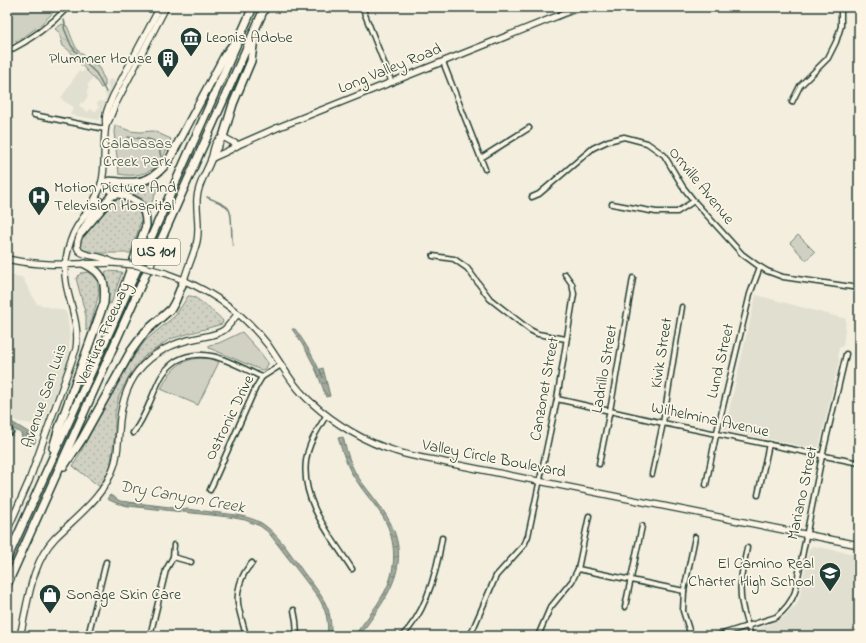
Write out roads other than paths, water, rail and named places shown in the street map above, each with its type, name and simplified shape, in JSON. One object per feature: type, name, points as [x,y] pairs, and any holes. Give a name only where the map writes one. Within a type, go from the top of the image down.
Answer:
[{"type":"highway","name":"Ventura Freeway","points":[[7,559],[253,7]]},
{"type":"highway","name":"Ventura Freeway","points":[[7,584],[57,476],[265,7]]},
{"type":"highway","points":[[223,137],[233,104],[251,61],[256,29]]},
{"type":"highway","points":[[112,326],[146,226],[145,215],[136,200],[109,190],[102,184],[107,180],[134,183],[144,181],[156,175],[162,169],[225,55],[242,32]]},
{"type":"highway","points":[[81,233],[108,200],[114,195],[118,194]]},
{"type":"highway","points":[[47,469],[59,428],[104,303],[104,288],[100,273],[85,264]]},
{"type":"highway","points":[[57,476],[73,454],[130,351],[144,332],[171,309],[176,302],[184,280]]},
{"type":"main road","points":[[114,263],[101,257],[87,256],[83,254],[77,247],[77,242],[100,198],[106,127],[105,118],[113,96],[160,7]]},
{"type":"main road","points":[[106,127],[115,105],[166,7]]},
{"type":"main road","name":"Long Valley Road","points":[[211,159],[218,154],[238,145],[580,7]]},
{"type":"main road","points":[[184,280],[197,240],[198,190],[211,159],[212,151],[216,143],[223,137],[238,145]]},
{"type":"main road","name":"Avenue San Luis","points":[[7,531],[9,521],[30,478],[76,348],[78,332],[65,275],[67,253],[74,233],[102,184]]},
{"type":"main road","points":[[7,259],[32,263],[66,265],[114,263]]},
{"type":"main road","name":"Valley Circle Boulevard","points":[[114,263],[136,265],[165,273],[184,280],[213,295],[238,314],[268,345],[300,392],[326,416],[357,435],[396,452],[859,545]]},
{"type":"main road","points":[[20,636],[33,581],[41,557],[49,544],[99,495],[111,475],[117,457],[120,416],[123,402],[132,381],[146,363],[161,351],[181,342],[221,332],[238,314]]},
{"type":"street","points":[[7,52],[21,45],[48,26],[68,7]]},
{"type":"street","points":[[362,7],[392,83]]},
{"type":"street","points":[[792,102],[800,86],[828,58],[836,42],[841,26],[841,7]]},
{"type":"street","points":[[443,62],[485,170]]},
{"type":"street","points":[[34,115],[106,127]]},
{"type":"street","points":[[481,158],[529,128]]},
{"type":"street","name":"Orrville Avenue","points":[[532,197],[539,194],[593,148],[608,141],[624,137],[647,143],[664,155],[683,187],[694,201],[742,254],[760,267],[783,277],[859,288]]},
{"type":"street","points":[[612,204],[656,212],[677,212],[694,201]]},
{"type":"street","points":[[433,256],[454,259],[467,268],[490,299],[530,330],[538,334],[566,339]]},
{"type":"street","name":"Lund Street","points":[[706,485],[716,434],[750,294],[760,267]]},
{"type":"street","name":"Canzonet Street","points":[[470,636],[496,576],[524,545],[528,536],[557,400],[574,288],[565,274]]},
{"type":"street","name":"Ladrillo Street","points":[[599,464],[610,412],[632,278]]},
{"type":"street","name":"Kivik Street","points":[[652,474],[682,307]]},
{"type":"street","points":[[133,433],[140,424],[163,373],[171,364],[191,354],[208,354],[262,377]]},
{"type":"street","name":"Mariano Street","points":[[716,636],[776,617],[791,602],[822,456],[846,354]]},
{"type":"street","name":"Ostronic Drive","points":[[210,490],[256,387],[262,377],[281,364]]},
{"type":"street","name":"Wilhelmina Avenue","points":[[557,400],[859,464]]},
{"type":"street","points":[[326,416],[316,433],[306,460],[307,484],[315,513],[352,568]]},
{"type":"street","points":[[758,496],[769,444]]},
{"type":"street","points":[[538,636],[550,608],[572,580],[578,569],[589,516]]},
{"type":"street","points":[[625,607],[642,526]]},
{"type":"street","points":[[402,636],[412,625],[419,613],[436,568],[442,538]]},
{"type":"street","points":[[691,636],[683,611],[684,590],[695,538]]},
{"type":"street","points":[[150,636],[166,570],[173,557],[174,545]]},
{"type":"street","points":[[747,548],[741,582],[741,597],[743,611],[752,636]]},
{"type":"street","points":[[173,557],[191,562]]},
{"type":"street","points":[[88,636],[106,562]]},
{"type":"street","points":[[246,636],[238,607],[238,595],[244,571],[252,563]]},
{"type":"street","points":[[578,569],[684,590]]},
{"type":"street","points":[[294,610],[297,636]]},
{"type":"water","points":[[292,329],[295,329],[303,341],[323,378],[320,369],[323,368],[330,396],[326,397],[312,362]]},
{"type":"water","points":[[7,419],[28,432],[35,434],[34,437],[26,434],[36,440],[34,444],[21,436],[22,434],[7,425]]},
{"type":"water","points":[[343,437],[348,456],[356,474],[380,506],[391,525],[397,542],[398,559],[396,574],[390,590],[359,636],[354,636],[377,604],[388,584],[394,555],[388,526],[377,508],[359,485],[348,465],[338,438]]},
{"type":"water","points":[[110,495],[120,501],[237,515],[254,519],[263,524],[275,534],[318,590],[330,616],[331,636],[327,636],[328,625],[326,616],[318,597],[268,532],[260,526],[245,520],[229,517],[128,506],[107,499]]},
{"type":"waterway","points":[[64,20],[64,28],[71,45],[82,60],[96,73],[106,92]]},
{"type":"waterway","points":[[128,137],[149,139],[157,143],[161,157]]},
{"type":"waterway","points":[[207,197],[223,204],[229,210],[233,245]]},
{"type":"place","name":"Leonis Adobe","points":[[191,58]]},
{"type":"place","name":"Plummer House","points":[[168,78]]},
{"type":"place","name":"Motion Picture And Television Hospital","points":[[39,216]]},
{"type":"place","name":"El Camino Real Charter High School","points":[[830,592]]},
{"type":"place","name":"Sonage Skin Care","points":[[50,614]]},
{"type":"park label","name":"Calabasas Creek Park","points":[[137,153]]},
{"type":"water label","name":"Dry Canyon Creek","points":[[182,497]]}]
